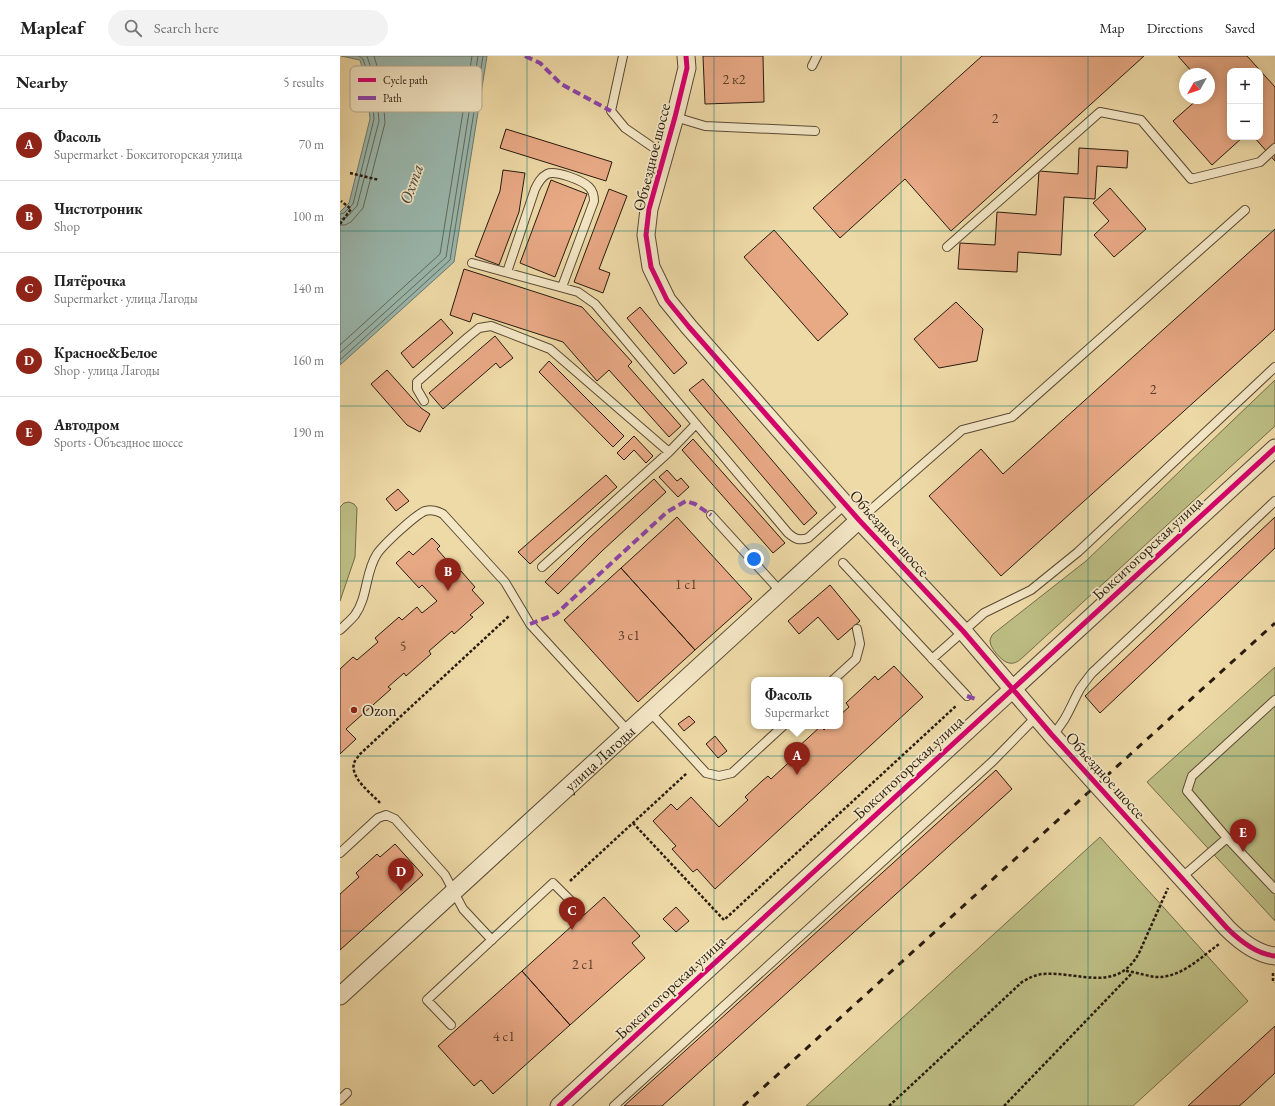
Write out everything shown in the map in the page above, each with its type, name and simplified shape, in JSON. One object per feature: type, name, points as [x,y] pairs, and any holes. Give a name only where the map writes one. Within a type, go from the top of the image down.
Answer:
[{"type":"street","name":"Объездное шоссе","points":[[686,56],[686,68],[675,117],[649,209],[646,234],[651,267],[667,300],[689,327],[860,520],[963,631],[1175,883],[1242,943],[1257,951],[1275,956]]},
{"type":"street","name":"Бокситогорская улица","points":[[559,1106],[1275,448]]},
{"type":"street","name":"улица Лагоды","points":[[340,996],[860,520]]},
{"type":"lane","points":[[623,56],[611,111],[625,128],[664,155]]},
{"type":"lane","points":[[812,66],[817,56]]},
{"type":"lane","points":[[947,247],[1100,112],[1141,120],[1191,179],[1260,162],[1275,148]]},
{"type":"lane","points":[[675,117],[705,126],[816,131]]},
{"type":"lane","points":[[507,272],[534,189],[540,180],[548,174],[556,173],[580,181],[589,186],[594,193],[594,201],[562,287]]},
{"type":"lane","points":[[860,520],[962,430],[1012,417],[1245,210]]},
{"type":"lane","points":[[472,263],[578,292],[595,304],[794,539],[801,540],[808,538],[846,504]]},
{"type":"lane","points":[[424,401],[417,389],[417,382],[479,328],[491,326],[550,349],[669,452]]},
{"type":"lane","points":[[932,659],[984,613],[1031,590],[1078,552],[1275,367]]},
{"type":"lane","points":[[542,567],[669,452],[696,424]]},
{"type":"lane","points":[[1052,735],[1063,723],[1080,689],[1092,673],[1275,501]]},
{"type":"lane","points":[[340,630],[355,614],[360,606],[376,554],[417,516],[426,511],[435,510],[443,514],[505,582],[530,624],[629,732]]},
{"type":"lane","points":[[711,515],[781,592]]},
{"type":"lane","points":[[844,563],[967,696]]},
{"type":"lane","points":[[836,677],[856,659],[860,644],[857,629]]},
{"type":"lane","points":[[1275,700],[1192,776],[1187,791],[1227,838],[1275,888]]},
{"type":"lane","points":[[650,712],[706,772],[718,776],[732,773],[780,729]]},
{"type":"lane","points":[[614,1106],[993,762],[1036,717]]},
{"type":"lane","points":[[340,853],[378,818],[386,815],[395,819],[445,875],[463,909],[492,940]]},
{"type":"lane","points":[[1175,883],[1227,838]]},
{"type":"lane","points":[[451,1025],[427,1000],[553,883],[578,908]]},
{"type":"lane","points":[[340,1100],[347,1093]]},
{"type":"path","points":[[350,173],[379,180]]},
{"type":"path","points":[[340,224],[351,210],[341,201]]},
{"type":"path","points":[[386,815],[384,807],[359,780],[354,772],[354,764],[359,754],[520,606]]},
{"type":"path","points":[[633,823],[724,920],[950,711]]},
{"type":"path","points":[[560,890],[697,763]]},
{"type":"path","points":[[889,1106],[1014,989],[1032,976],[1043,974],[1101,978],[1112,977],[1125,971],[1136,960],[1175,883]]},
{"type":"path","points":[[1125,971],[1156,977],[1173,975],[1194,963],[1219,944]]},
{"type":"path","points":[[1004,1106],[1133,972]]},
{"type":"green space","points":[[1275,380],[1275,426],[1021,659],[1011,663],[1006,662],[994,651],[990,640],[993,634],[1086,561]]},
{"type":"green space","points":[[349,502],[354,504],[357,508],[355,557],[340,601],[340,507],[344,503]]},
{"type":"green space","points":[[1275,667],[1275,921],[1147,782]]},
{"type":"green space","points":[[1100,837],[1248,1001],[1133,1106],[806,1106]]},
{"type":"water","points":[[341,56],[487,56],[482,87],[482,66],[362,66],[360,60]]},
{"type":"water","name":"Охта","points":[[369,112],[478,112],[454,262],[340,365],[340,212],[349,203],[370,119]]},
{"type":"building","points":[[703,56],[763,56],[764,102],[705,104]]},
{"type":"building","points":[[982,56],[1144,56],[951,231],[905,179],[840,238],[813,208]]},
{"type":"building","points":[[1178,56],[1247,56],[1258,68],[1227,68],[1227,140],[1240,140],[1212,165],[1173,121],[1192,104],[1215,104],[1215,68],[1189,68]]},
{"type":"building","points":[[1263,74],[1275,87],[1275,161],[1257,140],[1263,140]]},
{"type":"building","points":[[506,129],[612,162],[606,181],[500,148]]},
{"type":"building","points":[[1079,148],[1128,151],[1127,168],[1097,166],[1095,199],[1064,197],[1061,255],[1018,252],[1017,272],[958,269],[960,243],[995,245],[997,212],[1036,215],[1039,171],[1078,174]]},
{"type":"building","points":[[503,170],[525,173],[519,212],[499,265],[475,256],[500,191]]},
{"type":"building","points":[[551,180],[587,194],[555,277],[520,263]]},
{"type":"building","points":[[1110,188],[1146,229],[1114,257],[1094,235],[1109,221],[1093,203]]},
{"type":"building","points":[[609,189],[627,196],[599,269],[610,273],[603,293],[574,282]]},
{"type":"building","points":[[1275,229],[1275,329],[1001,576],[929,496],[981,449],[1003,474]]},
{"type":"building","points":[[774,230],[848,314],[818,341],[744,257]]},
{"type":"building","points":[[464,269],[582,307],[632,362],[628,366],[681,426],[669,437],[609,370],[597,381],[563,342],[473,313],[470,322],[450,315]]},
{"type":"building","points":[[956,302],[983,329],[977,361],[939,368],[914,339]]},
{"type":"building","points":[[640,307],[687,363],[674,374],[627,318]]},
{"type":"building","points":[[441,319],[453,333],[413,368],[401,353]]},
{"type":"building","points":[[495,336],[513,358],[500,368],[496,363],[443,409],[429,393]]},
{"type":"building","points":[[549,361],[624,436],[613,447],[539,372]]},
{"type":"building","points":[[387,370],[421,408],[430,414],[420,432],[407,425],[371,384]]},
{"type":"building","points":[[703,379],[817,513],[804,525],[689,390]]},
{"type":"building","points":[[634,436],[653,456],[646,463],[634,450],[624,460],[617,453]]},
{"type":"building","points":[[693,439],[785,543],[773,553],[682,450]]},
{"type":"building","points":[[667,470],[677,481],[681,478],[689,487],[678,497],[659,477]]},
{"type":"building","points":[[606,475],[617,487],[530,564],[518,552]]},
{"type":"building","points":[[654,479],[666,492],[558,594],[545,582],[589,538]]},
{"type":"building","points":[[398,489],[409,501],[396,511],[386,499]]},
{"type":"building","points":[[677,517],[752,599],[695,650],[621,568]]},
{"type":"building","points":[[1275,517],[1275,548],[1100,713],[1085,696]]},
{"type":"building","points":[[432,538],[440,546],[437,549],[458,573],[461,571],[475,587],[472,590],[484,603],[470,615],[473,617],[454,634],[452,631],[429,651],[431,654],[406,676],[404,673],[388,687],[391,689],[346,729],[356,739],[340,754],[340,669],[353,657],[357,660],[378,642],[375,638],[399,617],[402,620],[417,607],[422,613],[437,601],[422,585],[419,588],[396,563],[409,551],[413,555]]},
{"type":"building","points":[[621,568],[695,650],[638,702],[564,620]]},
{"type":"building","points":[[830,585],[860,621],[838,640],[818,617],[799,634],[788,621]]},
{"type":"building","points":[[894,666],[923,697],[715,889],[697,869],[693,872],[672,849],[676,846],[653,821],[671,804],[677,810],[691,797],[719,827],[748,800],[745,797],[762,781],[768,776],[771,779],[799,753],[796,749],[818,729],[843,729],[843,712],[849,707],[846,703],[875,676],[878,680]]},
{"type":"building","points":[[689,716],[695,722],[684,731],[678,724]]},
{"type":"building","points":[[715,736],[727,751],[718,758],[706,744]]},
{"type":"building","points":[[996,770],[1012,789],[662,1106],[624,1106]]},
{"type":"building","points":[[395,844],[423,875],[340,950],[340,894],[359,877],[356,873],[377,854],[380,857]]},
{"type":"building","points":[[604,897],[640,936],[632,943],[645,958],[570,1025],[522,971]]},
{"type":"building","points":[[676,907],[689,921],[676,932],[663,919]]},
{"type":"building","points":[[522,971],[570,1025],[493,1094],[481,1080],[474,1086],[438,1046]]},
{"type":"building","points":[[1275,1026],[1275,1073],[1245,1101],[1239,1106],[1188,1106]]},
{"type":"railway","points":[[743,1106],[1275,623]]},
{"type":"marked path","points":[[525,56],[540,63],[561,84],[611,111]]},
{"type":"marked path","points":[[530,624],[556,614],[667,512],[686,501],[695,504],[711,515]]},
{"type":"marked path","points":[[967,696],[978,700]]},
{"type":"cycle path","points":[[686,56],[687,68],[649,209],[646,235],[651,267],[667,300],[859,520],[963,631],[1052,735],[1227,928],[1237,938],[1255,950],[1275,956]]},
{"type":"cycle path","points":[[559,1106],[1275,448]]},
{"type":"place","name":"Чистотроник","points":[[448,591]]},
{"type":"place","name":"Ozon","points":[[354,710]]},
{"type":"place","name":"Фасоль","points":[[797,775]]},
{"type":"place","name":"Автодром","points":[[1243,852]]},
{"type":"place","name":"Красное&Белое","points":[[401,891]]},
{"type":"place","name":"Пятёрочка","points":[[572,930]]}]
